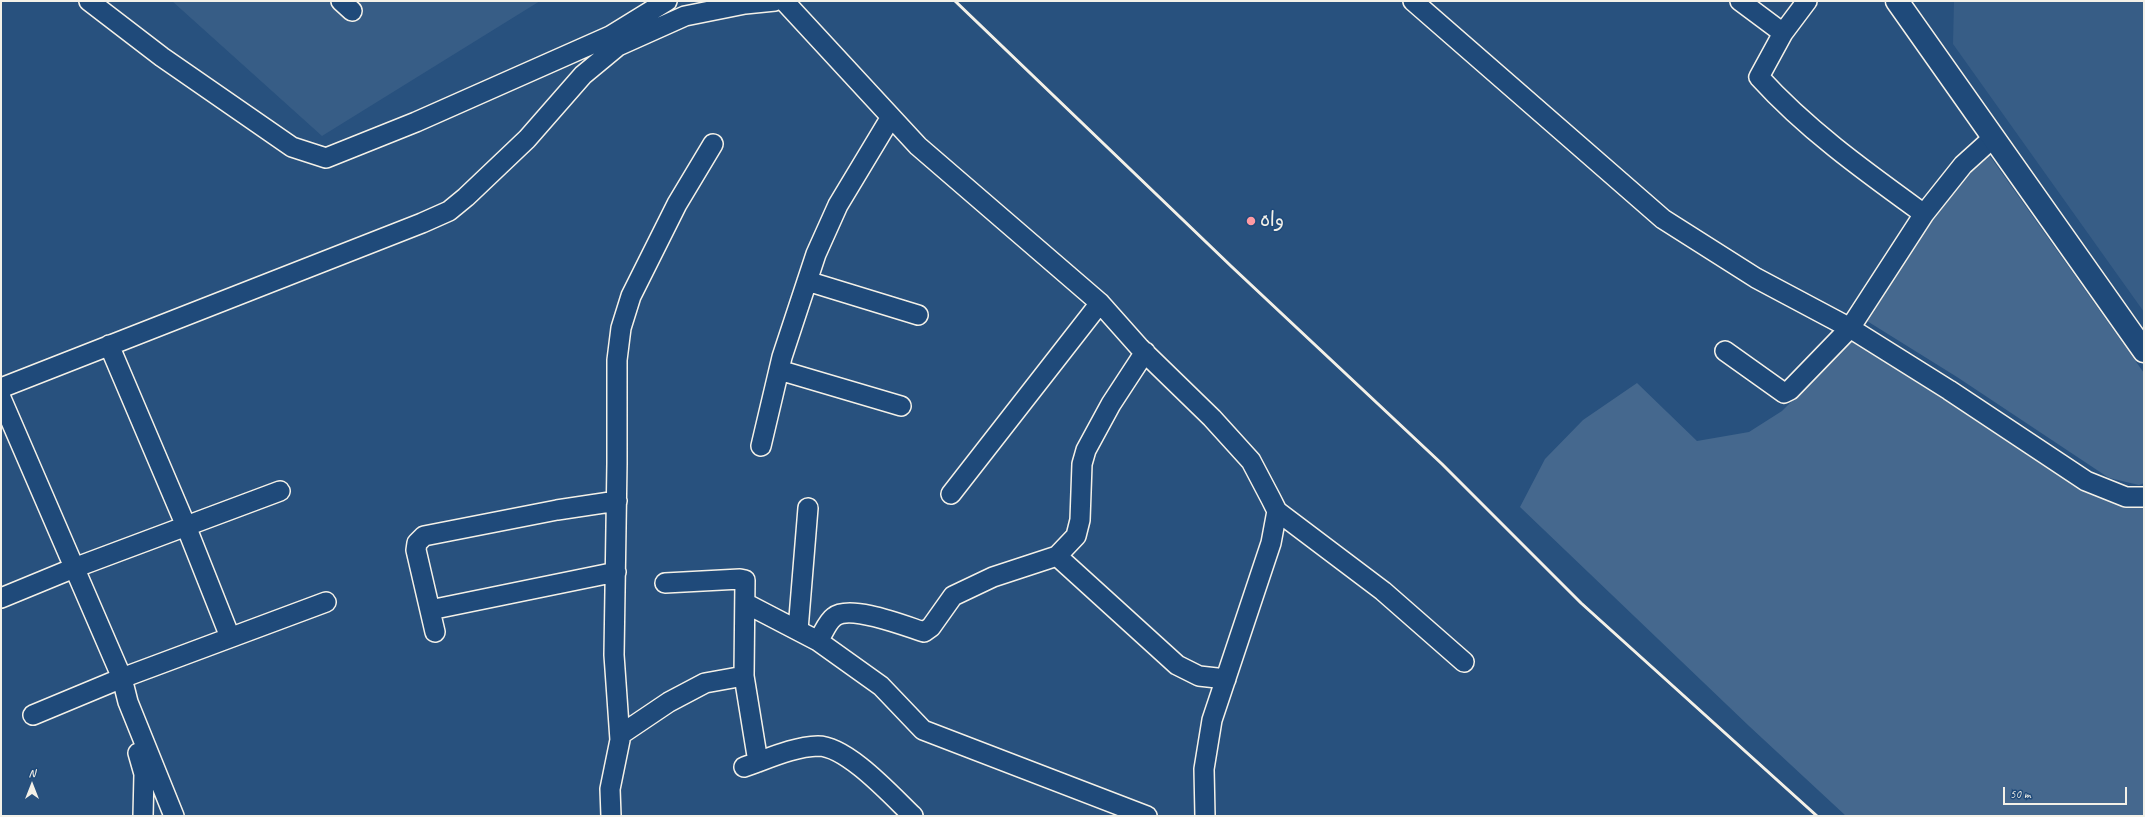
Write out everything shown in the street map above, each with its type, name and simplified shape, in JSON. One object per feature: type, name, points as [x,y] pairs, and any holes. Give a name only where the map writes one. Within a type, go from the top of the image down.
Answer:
[{"type":"main road","points":[[1896,1],[1994,137],[2144,351]]},
{"type":"street","points":[[89,1],[162,57],[292,147],[326,158],[416,122],[610,36],[667,1]]},
{"type":"street","points":[[1,388],[422,223],[449,211],[527,139],[583,75],[618,46],[685,16],[746,4],[775,1]]},
{"type":"street","points":[[784,1],[918,146],[1100,303],[1145,352],[1212,418],[1251,461],[1277,511],[1383,591],[1464,662]]},
{"type":"street","points":[[1413,1],[1663,219],[1756,278],[1850,328],[1949,390],[2086,481],[2126,497],[2144,497]]},
{"type":"street","points":[[1740,1],[1783,32]]},
{"type":"street","points":[[1807,1],[1783,32],[1759,76],[1777,95],[1850,161],[1924,214]]},
{"type":"street","points":[[761,446],[779,370],[816,254],[838,206],[891,118]]},
{"type":"street","points":[[1725,351],[1784,393],[1790,390],[1850,328],[1924,214],[1963,165],[1994,137]]},
{"type":"street","points":[[611,816],[610,789],[620,735],[614,655],[617,501],[616,360],[621,328],[631,296],[677,204],[713,144]]},
{"type":"street","points":[[807,281],[918,315]]},
{"type":"street","points":[[951,494],[1100,303]]},
{"type":"street","points":[[109,345],[186,526],[230,637]]},
{"type":"street","points":[[818,641],[833,618],[844,613],[866,615],[924,632],[931,627],[953,596],[993,577],[1057,556],[1076,536],[1080,520],[1082,464],[1086,450],[1111,404],[1145,352]]},
{"type":"street","points":[[779,370],[901,406]]},
{"type":"street","points":[[1,398],[122,678],[144,774],[144,816]]},
{"type":"street","points":[[1,598],[74,568],[280,491]]},
{"type":"street","points":[[435,632],[416,550],[417,542],[424,536],[557,510],[617,501]]},
{"type":"street","points":[[798,630],[808,508]]},
{"type":"street","points":[[1205,816],[1204,769],[1212,720],[1270,543],[1277,511]]},
{"type":"street","points":[[1057,556],[1177,665],[1199,676],[1226,679]]},
{"type":"street","points":[[430,610],[616,572]]},
{"type":"street","points":[[665,584],[740,579],[745,580],[746,603],[744,676],[751,765],[795,749],[819,746],[836,750],[853,761],[913,816]]},
{"type":"street","points":[[33,715],[122,678],[326,602]]},
{"type":"street","points":[[746,603],[818,641],[881,686],[923,730],[1147,816]]},
{"type":"street","points":[[620,735],[669,702],[705,683],[744,676]]},
{"type":"street","points":[[128,702],[174,816]]},
{"type":"shaded area","points":[[172,1],[540,1],[322,136]]},
{"type":"shaded area","points":[[1954,1],[2144,1],[2144,312],[1953,44]]},
{"type":"shaded area","points":[[1987,152],[2144,373],[2144,483],[2139,485],[2109,478],[1957,377],[1867,321],[1945,200]]},
{"type":"shaded area","points":[[1856,337],[2044,463],[2144,502],[2144,816],[1846,816],[1749,726],[1520,507],[1545,459],[1583,420],[1637,383],[1697,441],[1749,432],[1782,411]]},
{"type":"railway","points":[[955,1],[1232,267],[1442,464],[1581,603],[1817,816]]},
{"type":"place","name":"واہ","points":[[1251,221]]}]
